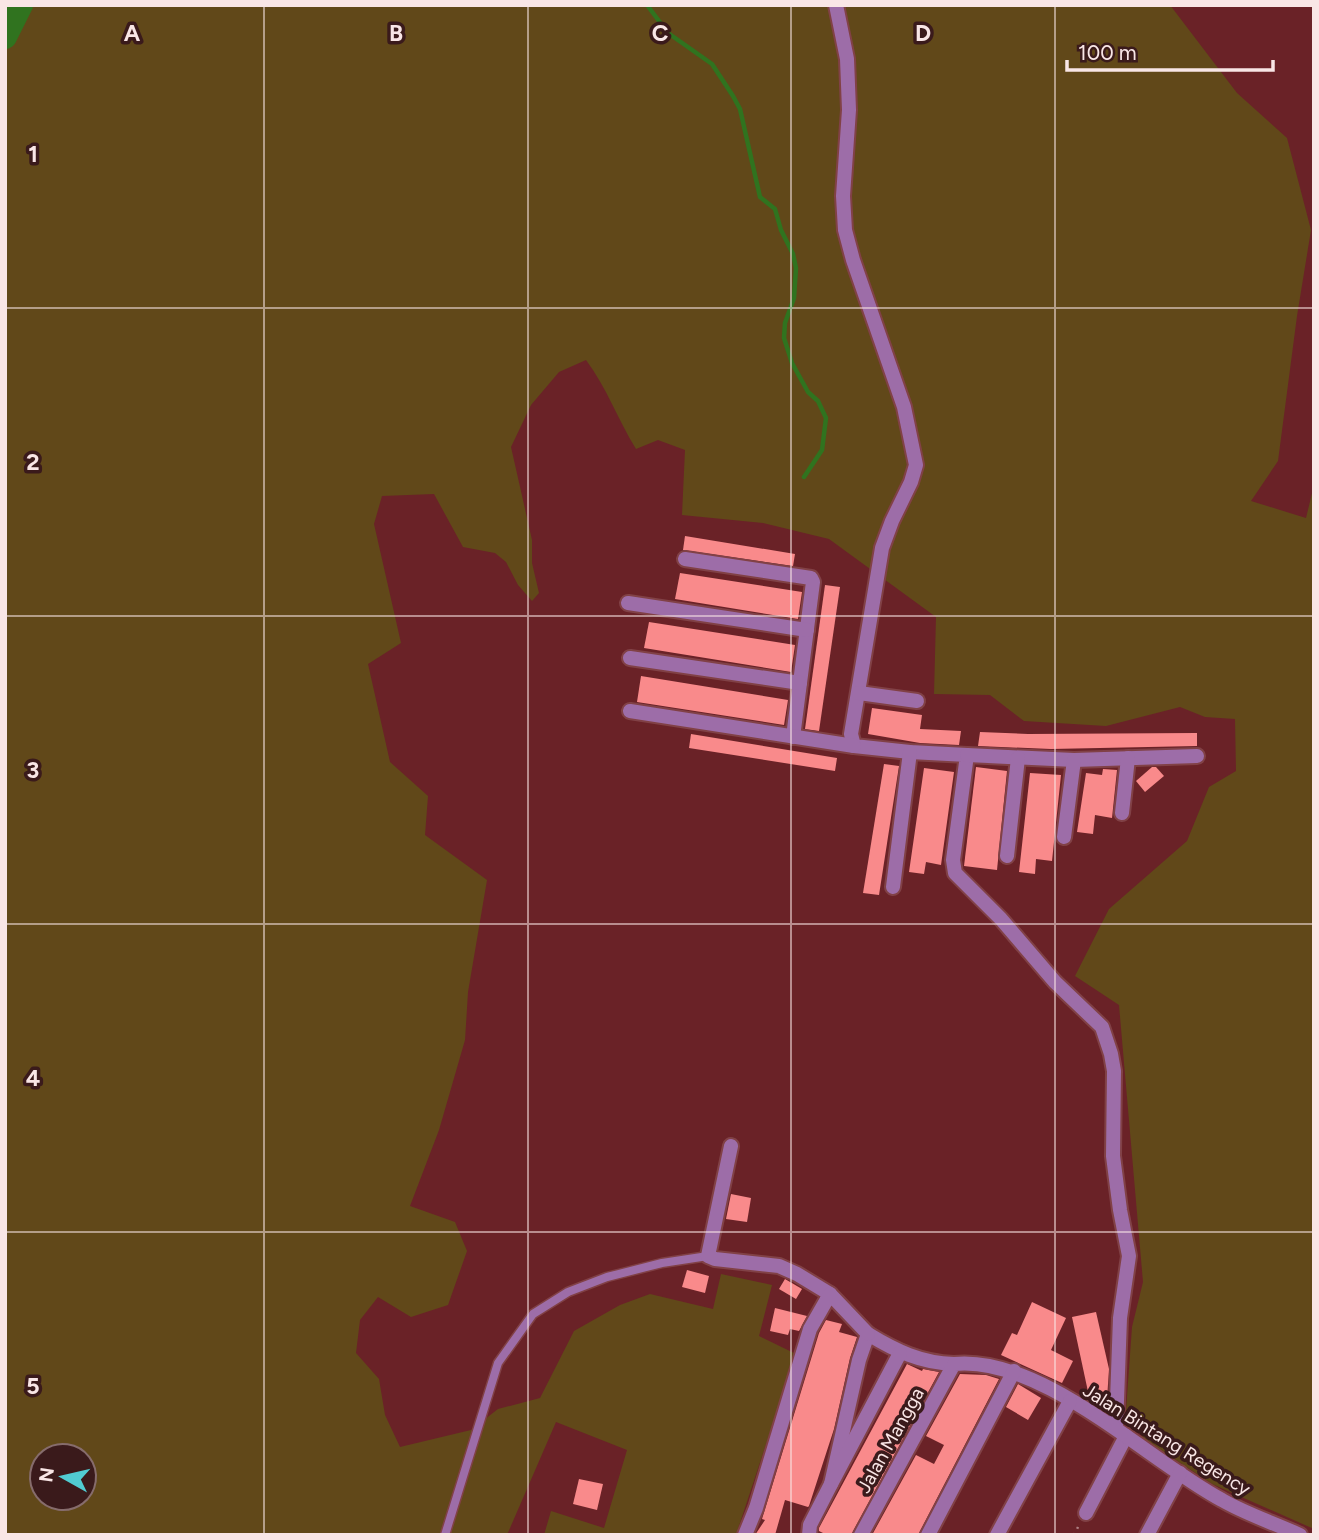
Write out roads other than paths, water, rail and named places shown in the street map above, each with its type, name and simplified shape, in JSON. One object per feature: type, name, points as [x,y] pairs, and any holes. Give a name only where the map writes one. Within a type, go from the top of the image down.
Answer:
[{"type":"street","points":[[836,5],[847,59],[849,110],[843,197],[845,230],[904,407],[916,465],[882,548],[851,734],[854,746]]},
{"type":"street","points":[[685,559],[811,578],[813,582],[793,737]]},
{"type":"street","points":[[628,603],[807,630]]},
{"type":"street","points":[[630,659],[800,683]]},
{"type":"street","points":[[859,693],[917,701]]},
{"type":"street","points":[[629,711],[854,746],[910,752],[1074,760],[1197,756]]},
{"type":"street","points":[[893,887],[910,752]]},
{"type":"street","points":[[967,755],[953,860],[955,873],[1001,919],[1055,982],[1102,1027],[1114,1072],[1113,1156],[1129,1255],[1120,1318],[1121,1432],[1086,1513]]},
{"type":"street","points":[[1007,856],[1017,758]]},
{"type":"street","points":[[1122,813],[1128,758]]},
{"type":"street","points":[[1064,837],[1074,760]]},
{"type":"street","points":[[731,1146],[708,1256],[779,1266],[797,1274],[830,1294],[869,1334]]},
{"type":"street","points":[[745,1535],[756,1508],[810,1329],[830,1294]]},
{"type":"street","name":"Jalan Mangga","points":[[831,1484],[859,1360],[869,1334],[900,1353],[938,1363],[980,1364],[1014,1371]]},
{"type":"street","name":"Jalan Mangga","points":[[809,1535],[810,1525],[900,1353]]},
{"type":"street","name":"Jalan Mangga","points":[[861,1535],[954,1364]]},
{"type":"street","points":[[928,1535],[1014,1371]]},
{"type":"street","name":"Jalan Bintang Regency","points":[[1014,1371],[1121,1432],[1222,1501],[1300,1535]]},
{"type":"street","points":[[997,1535],[1070,1401]]},
{"type":"street","points":[[1147,1535],[1180,1473]]},
{"type":"lane","points":[[445,1535],[498,1363],[533,1314],[568,1292],[607,1278],[708,1256]]},
{"type":"waterway","points":[[5,37],[21,5]]},
{"type":"waterway","points":[[647,5],[668,33],[712,64],[733,96],[740,109],[760,197],[775,209],[781,230],[793,254],[796,268],[794,298],[785,323],[784,338],[792,363],[808,392],[818,401],[826,418],[822,450],[804,477]]}]
